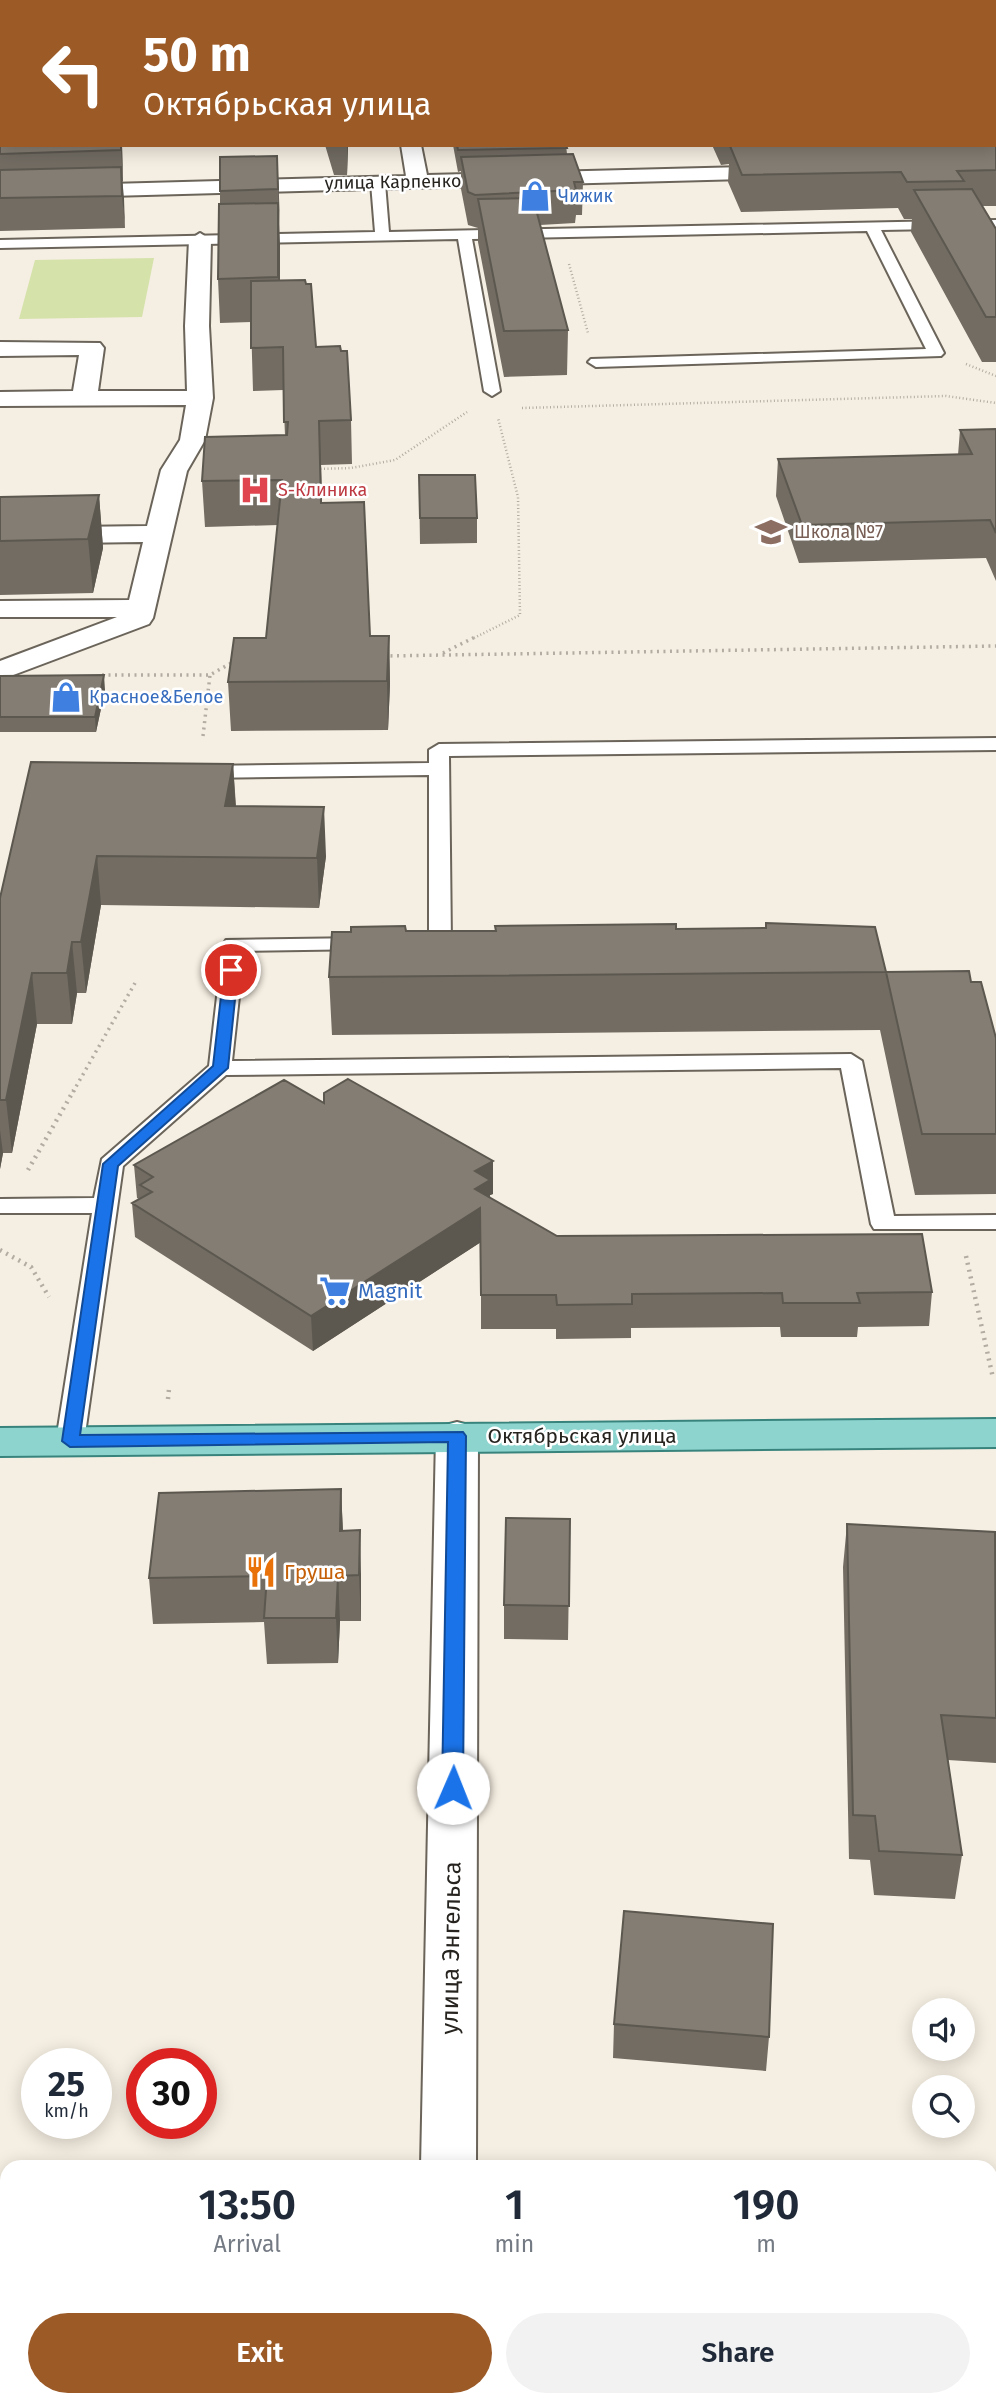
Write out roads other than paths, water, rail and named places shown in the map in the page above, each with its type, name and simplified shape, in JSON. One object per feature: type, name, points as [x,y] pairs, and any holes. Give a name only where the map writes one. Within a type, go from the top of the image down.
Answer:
[{"type":"main road","name":"Октябрьская улица","points":[[0,1442],[996,1433]]},
{"type":"street","points":[[411,147],[418,182]]},
{"type":"street","name":"улица Карпенко","points":[[0,193],[796,172]]},
{"type":"street","points":[[0,671],[139,618],[174,470],[186,460],[201,398],[197,328],[200,240]]},
{"type":"street","points":[[0,349],[92,348],[84,400]]},
{"type":"street","points":[[0,399],[201,398]]},
{"type":"street","points":[[0,536],[159,534]]},
{"type":"street","points":[[0,609],[141,608]]},
{"type":"street","name":"улица Энгельса","points":[[448,2160],[457,1436]]},
{"type":"lane","points":[[378,183],[382,236]]},
{"type":"lane","points":[[0,244],[996,224]]},
{"type":"lane","points":[[596,362],[936,352],[872,226]]},
{"type":"lane","points":[[464,235],[492,391]]},
{"type":"lane","points":[[220,1068],[234,945],[440,943],[439,750],[996,744]]},
{"type":"lane","points":[[199,772],[439,769]]},
{"type":"lane","points":[[70,1441],[111,1164],[220,1068],[851,1060],[883,1224],[996,1222]]},
{"type":"lane","points":[[4,1206],[104,1205]]},
{"type":"place","name":"Чижик","points":[[535,196]]},
{"type":"place","name":"S-Клиника","points":[[255,490]]},
{"type":"place","name":"Школа №7","points":[[771,532]]},
{"type":"place","name":"Красное&Белое","points":[[66,697]]},
{"type":"place","name":"Magnit","points":[[335,1291]]},
{"type":"place","name":"Груша","points":[[261,1572]]}]
